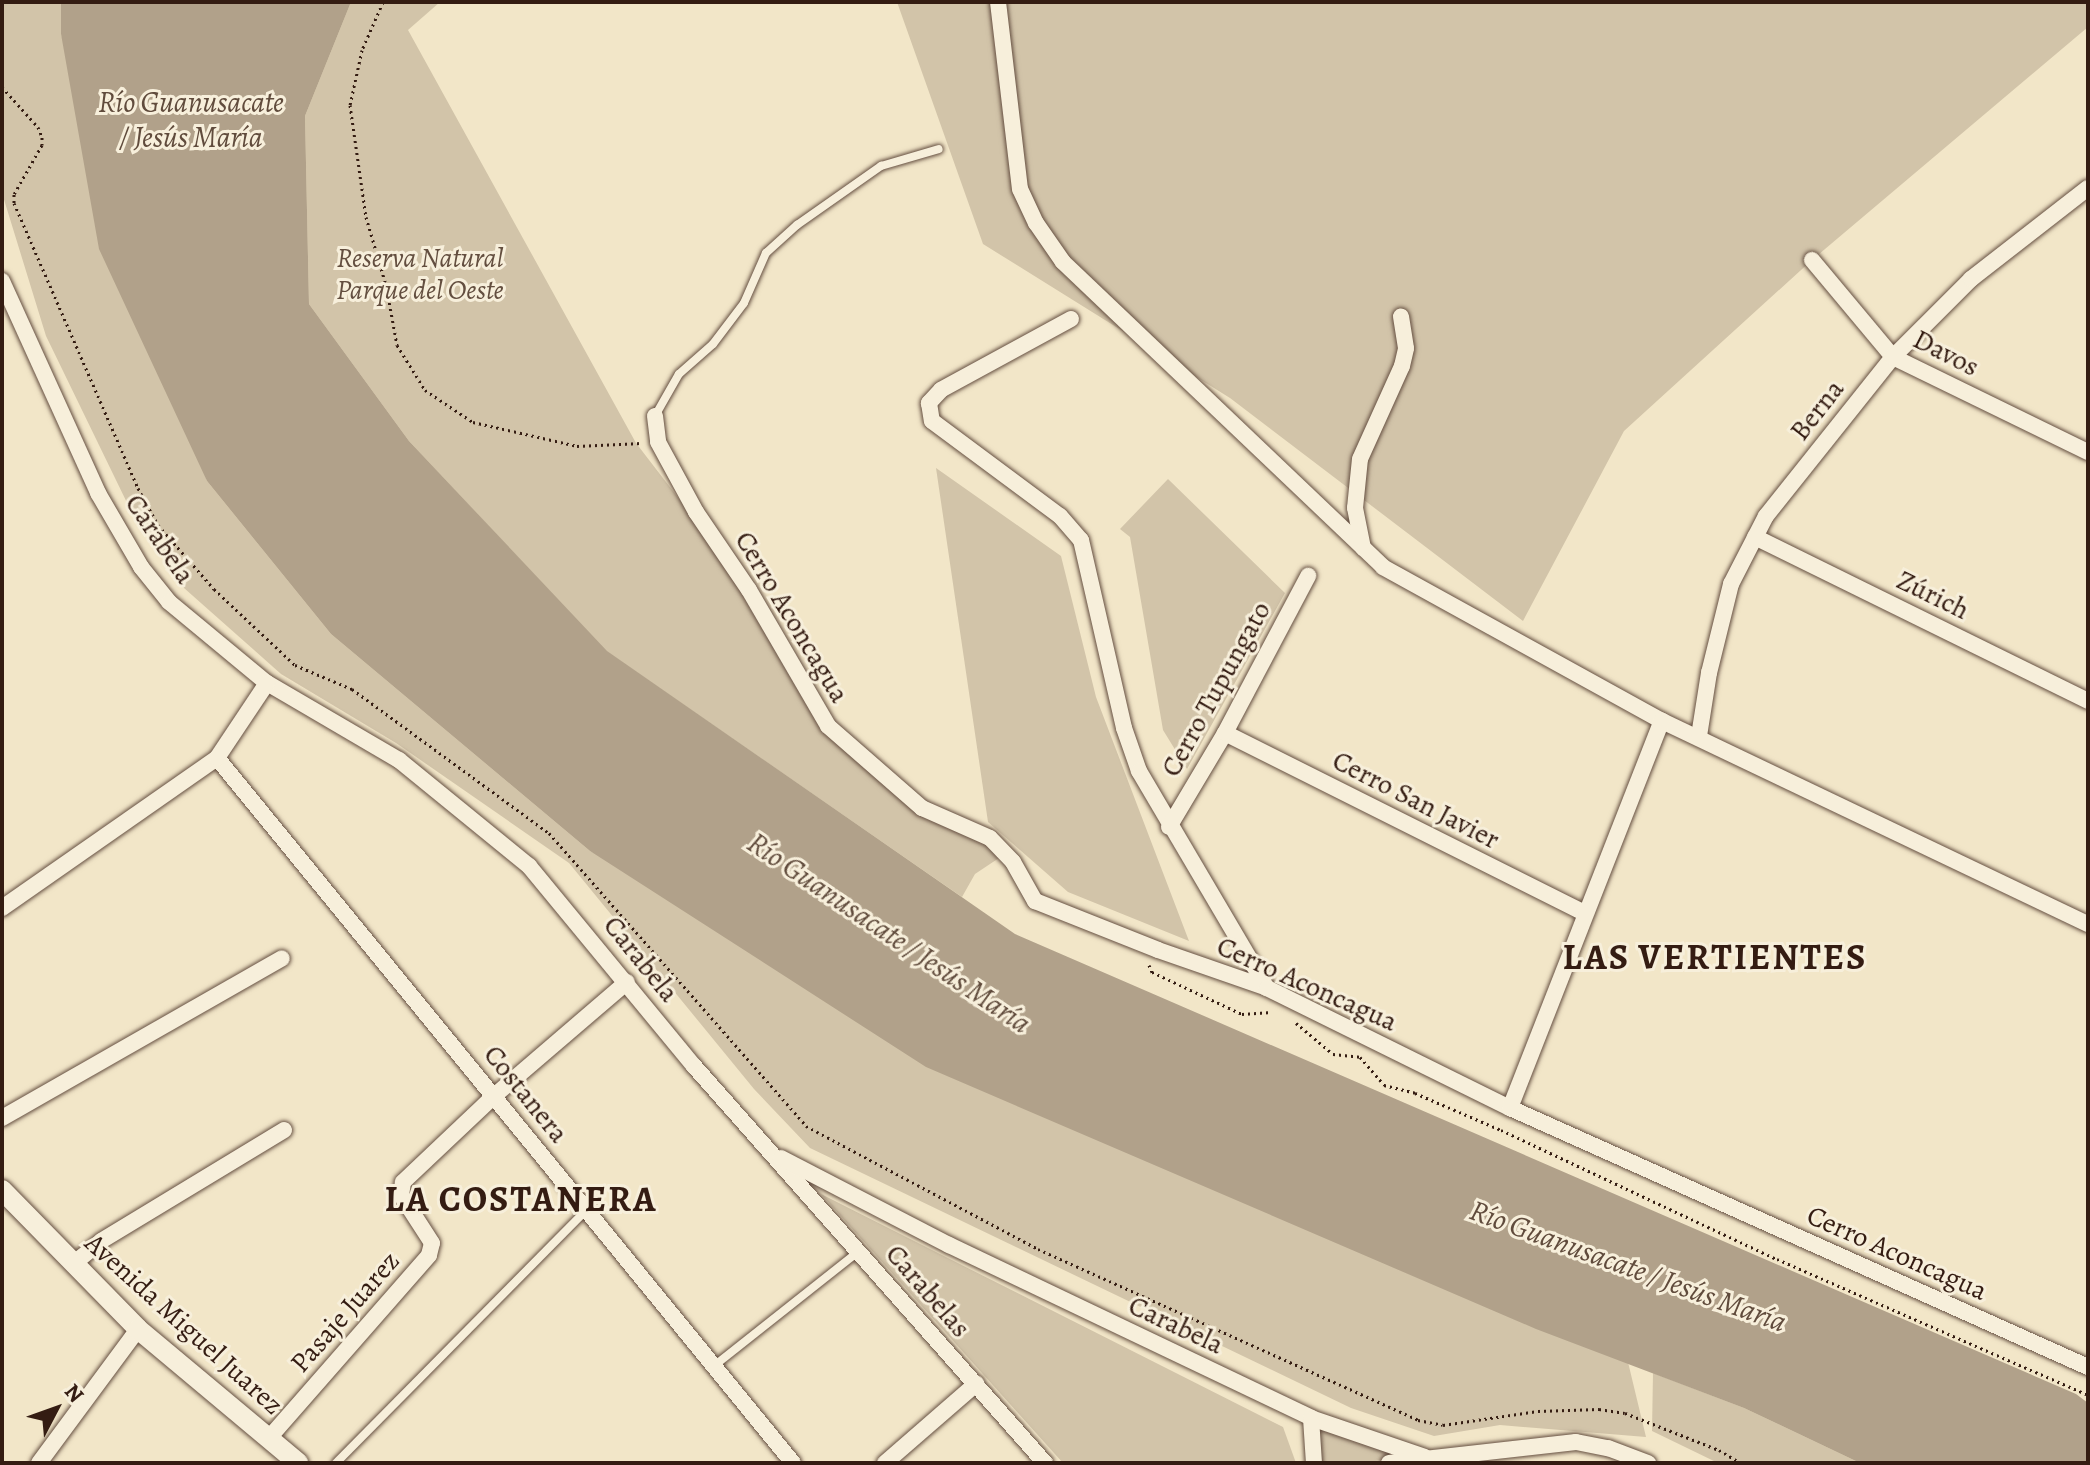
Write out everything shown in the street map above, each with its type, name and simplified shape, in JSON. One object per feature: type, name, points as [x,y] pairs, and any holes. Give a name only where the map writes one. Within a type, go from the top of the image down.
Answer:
[{"type":"street","points":[[998,2],[1020,189],[1036,223],[1063,262],[1383,567],[1662,721],[2088,924]]},
{"type":"street","name":"Berna","points":[[1699,736],[1709,673],[1731,584],[1766,516],[1893,357],[1971,279],[2088,188]]},
{"type":"street","name":"Davos","points":[[1812,260],[1893,357],[2088,452]]},
{"type":"street","name":"Carabela","points":[[2,281],[98,493],[141,567],[169,602],[267,683],[399,760],[507,844],[550,889],[694,1066],[772,1154],[949,1245],[1311,1418],[1425,1457]]},
{"type":"street","points":[[1363,548],[1355,508],[1360,459],[1402,366],[1406,348],[1401,316]]},
{"type":"street","points":[[1071,319],[941,390],[929,403],[932,421],[1060,516],[1081,540],[1124,728],[1139,771],[1169,827],[1267,988]]},
{"type":"street","name":"Cerro Aconcagua","points":[[655,416],[658,442],[696,512],[749,590],[828,726],[922,808],[990,838],[1013,862],[1035,901],[1158,950],[1267,988],[1510,1108],[2088,1367]]},
{"type":"street","name":"Zúrich","points":[[1755,537],[2088,701]]},
{"type":"street","name":"Cerro Tupungato","points":[[1169,827],[1225,733],[1308,576]]},
{"type":"street","points":[[2,908],[217,758],[267,683]]},
{"type":"street","points":[[1510,1108],[1584,913],[1662,721]]},
{"type":"street","name":"Cerro San Javier","points":[[1225,733],[1584,913]]},
{"type":"street","name":"Costanera","points":[[217,758],[793,1463]]},
{"type":"street","points":[[2,1118],[282,958]]},
{"type":"street","name":"Pasaje Juarez","points":[[269,1438],[429,1255],[432,1243],[401,1195],[403,1182],[494,1096],[627,982]]},
{"type":"street","points":[[73,1264],[101,1241],[284,1130]]},
{"type":"street","name":"Carabelas","points":[[772,1154],[1045,1463]]},
{"type":"street","name":"Avenida Miguel Juarez","points":[[2,1190],[138,1329],[298,1463]]},
{"type":"street","points":[[39,1463],[138,1329]]},
{"type":"street","points":[[885,1463],[976,1384]]},
{"type":"street","points":[[1311,1418],[1314,1463]]},
{"type":"street","points":[[1389,1463],[1576,1442],[1608,1448],[1648,1463]]},
{"type":"lane","points":[[655,416],[679,374],[713,344],[744,303],[766,253],[797,225],[881,166],[939,149]]},
{"type":"lane","points":[[336,1463],[587,1210]]},
{"type":"lane","points":[[714,1366],[859,1251]]},
{"type":"path","points":[[383,2],[359,64],[350,105],[352,139],[366,217],[386,285],[397,345],[425,390],[473,422],[577,446],[658,442]]},
{"type":"path","points":[[2,87],[38,127],[42,137],[42,145],[14,194],[14,203],[138,488],[158,525],[214,589],[295,665],[352,689],[549,833],[806,1126],[1038,1249],[1418,1420],[1443,1425],[1538,1411],[1599,1409],[1625,1413],[1719,1450],[1741,1463]]},
{"type":"path","points":[[1148,962],[1152,972],[1242,1014],[1273,1012],[1283,1016]]},
{"type":"path","points":[[1293,1020],[1333,1054],[1360,1057],[1384,1085],[1415,1093],[1501,1130],[1777,1259],[2088,1395]]},
{"type":"green space","points":[[2,2],[61,2],[61,34],[207,481],[331,634],[590,851],[1627,1358],[1646,1437],[1500,1425],[1434,1436],[1351,1408],[810,1148],[754,1089],[569,863],[396,743],[281,674],[184,588],[132,513],[46,336],[2,193]]},
{"type":"green space","name":"Reserva Natural Parque del Oeste","points":[[351,2],[440,2],[408,30],[636,443],[749,590],[828,726],[922,808],[1005,854],[975,874],[962,897],[606,651],[409,441],[309,304],[305,116]]},
{"type":"green space","points":[[897,2],[2088,2],[2088,27],[1812,260],[1624,431],[1523,621],[1230,398],[983,244]]},
{"type":"green space","points":[[936,468],[1061,556],[1096,697],[1189,941],[1068,892],[988,822]]},
{"type":"green space","points":[[1168,479],[1285,593],[1187,769],[1163,730],[1130,537],[1120,529]]},
{"type":"green space","points":[[821,1194],[1283,1427],[1296,1463],[1063,1463]]},
{"type":"green space","points":[[1653,1373],[1744,1408],[1860,1463],[1718,1463],[1652,1431]]},
{"type":"green space","points":[[1317,1426],[1406,1456],[1363,1463],[1321,1463]]},
{"type":"water","name":"Río Guanusacate / Jesús María","points":[[61,2],[351,2],[305,116],[309,304],[409,441],[607,651],[1015,934],[2076,1394],[2088,1403],[2088,1463],[1860,1463],[1744,1408],[1536,1329],[926,1067],[590,851],[331,634],[207,481],[99,249],[61,34]]},
{"type":"district","name":"LAS VERTIENTES","points":[[1715,957]]},
{"type":"district","name":"LA COSTANERA","points":[[521,1199]]}]
